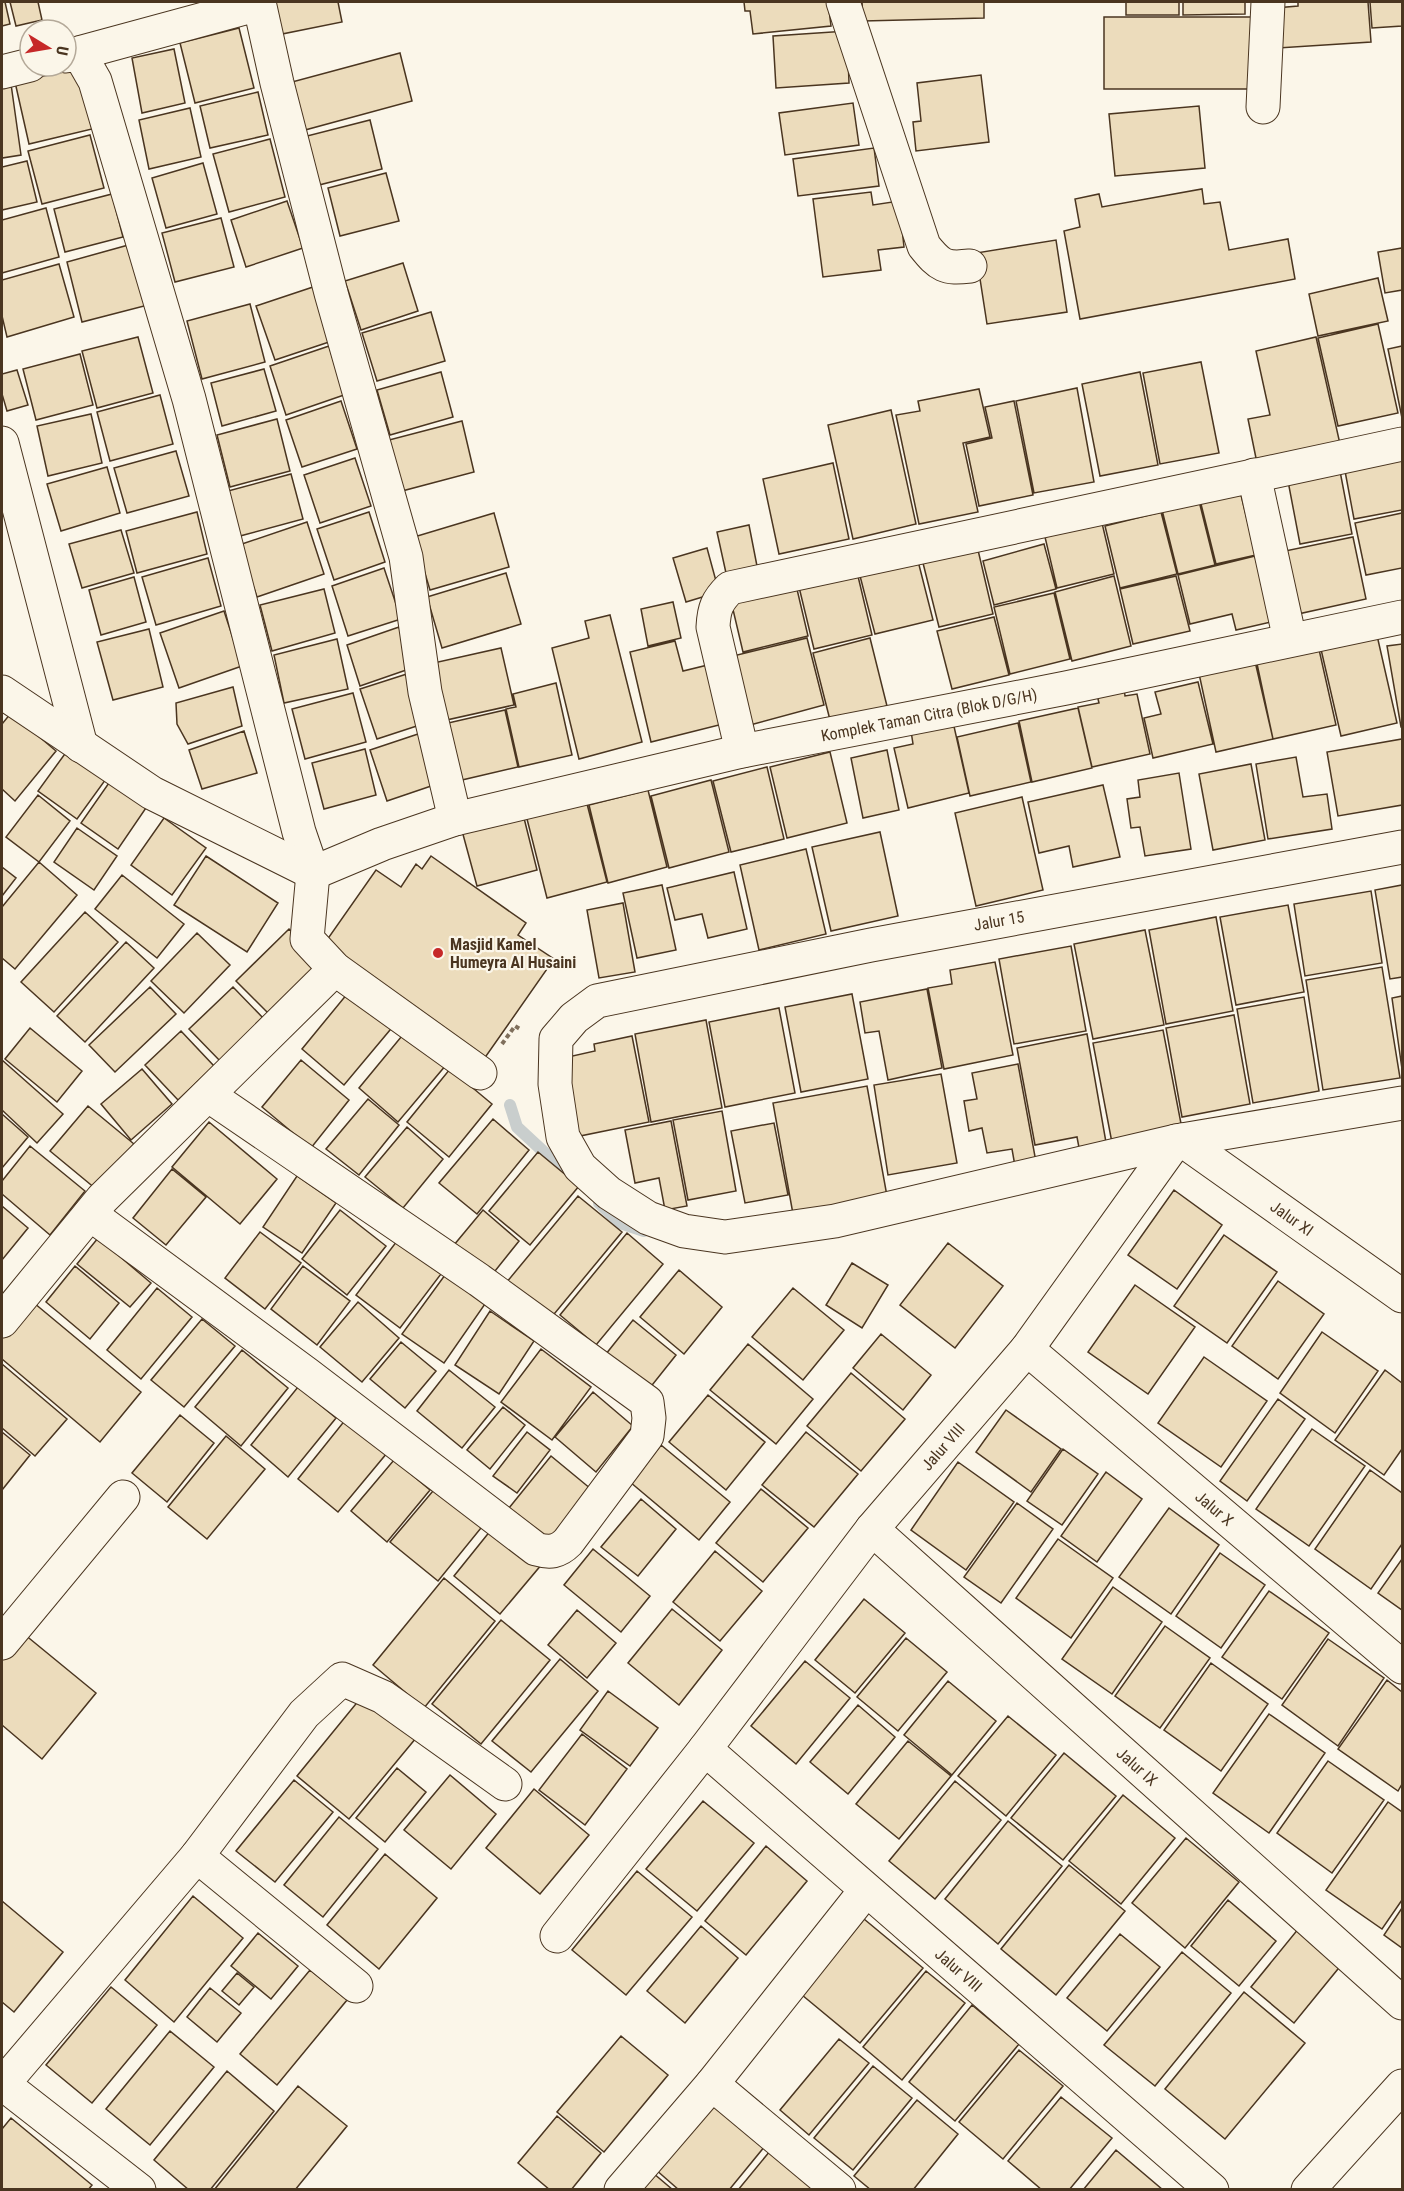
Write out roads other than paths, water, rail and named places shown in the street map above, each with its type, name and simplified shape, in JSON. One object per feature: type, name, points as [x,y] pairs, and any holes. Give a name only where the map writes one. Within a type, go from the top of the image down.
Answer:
[{"type":"street","points":[[843,2],[924,246],[942,265],[952,268],[970,266]]},
{"type":"street","points":[[1263,108],[1268,2]]},
{"type":"street","points":[[78,53],[259,3],[277,83],[331,293],[406,557],[425,692],[454,819]]},
{"type":"street","points":[[78,60],[95,81],[189,399],[299,832],[313,873],[308,939],[335,969],[480,1073]]},
{"type":"street","points":[[2,72],[18,68]]},
{"type":"street","points":[[2,443],[81,746]]},
{"type":"street","points":[[742,751],[713,627],[718,600],[730,588],[1402,444]]},
{"type":"street","points":[[1254,475],[1290,640]]},
{"type":"street","name":"Komplek Taman Citra (Blok D/G/H)","points":[[313,873],[382,844],[454,819],[742,751],[1066,688],[1402,617]]},
{"type":"street","points":[[2,692],[152,793],[313,873]]},
{"type":"street","name":"Jalur 15","points":[[1179,1141],[835,1221],[725,1237],[684,1231],[648,1218],[609,1193],[580,1167],[563,1137],[555,1084],[556,1039],[574,1018],[597,1001],[871,945],[1402,847]]},
{"type":"street","points":[[2,1321],[102,1199],[335,969]]},
{"type":"street","points":[[90,1214],[307,1374],[536,1549],[547,1552],[560,1551],[646,1436],[650,1418],[647,1402],[479,1280],[208,1095]]},
{"type":"street","points":[[1179,1141],[1402,1103]]},
{"type":"street","name":"Jalur XI","points":[[1179,1141],[1402,1296]]},
{"type":"street","name":"Jalur VIII","points":[[557,1936],[705,1749],[872,1529],[1028,1349],[1179,1141]]},
{"type":"street","name":"Jalur X","points":[[1028,1349],[1402,1666]]},
{"type":"street","points":[[2,1643],[123,1497]]},
{"type":"street","name":"Jalur IX","points":[[872,1529],[1402,2003]]},
{"type":"street","points":[[139,2190],[2,2084],[197,1856],[304,1714],[342,1678],[383,1697],[505,1784]]},
{"type":"street","name":"Jalur VIII","points":[[705,1749],[1212,2190]]},
{"type":"street","points":[[197,1856],[356,1986]]},
{"type":"street","points":[[621,2190],[712,2084],[866,1890]]},
{"type":"street","points":[[712,2084],[839,2190]]},
{"type":"street","points":[[1308,2190],[1402,2086]]},
{"type":"waterway","points":[[510,1105],[517,1127],[573,1179]]},
{"type":"waterway","points":[[599,1203],[620,1223],[644,1231]]},
{"type":"place","name":"Masjid Kamel Humeyra Al Husaini","points":[[438,953]]}]
